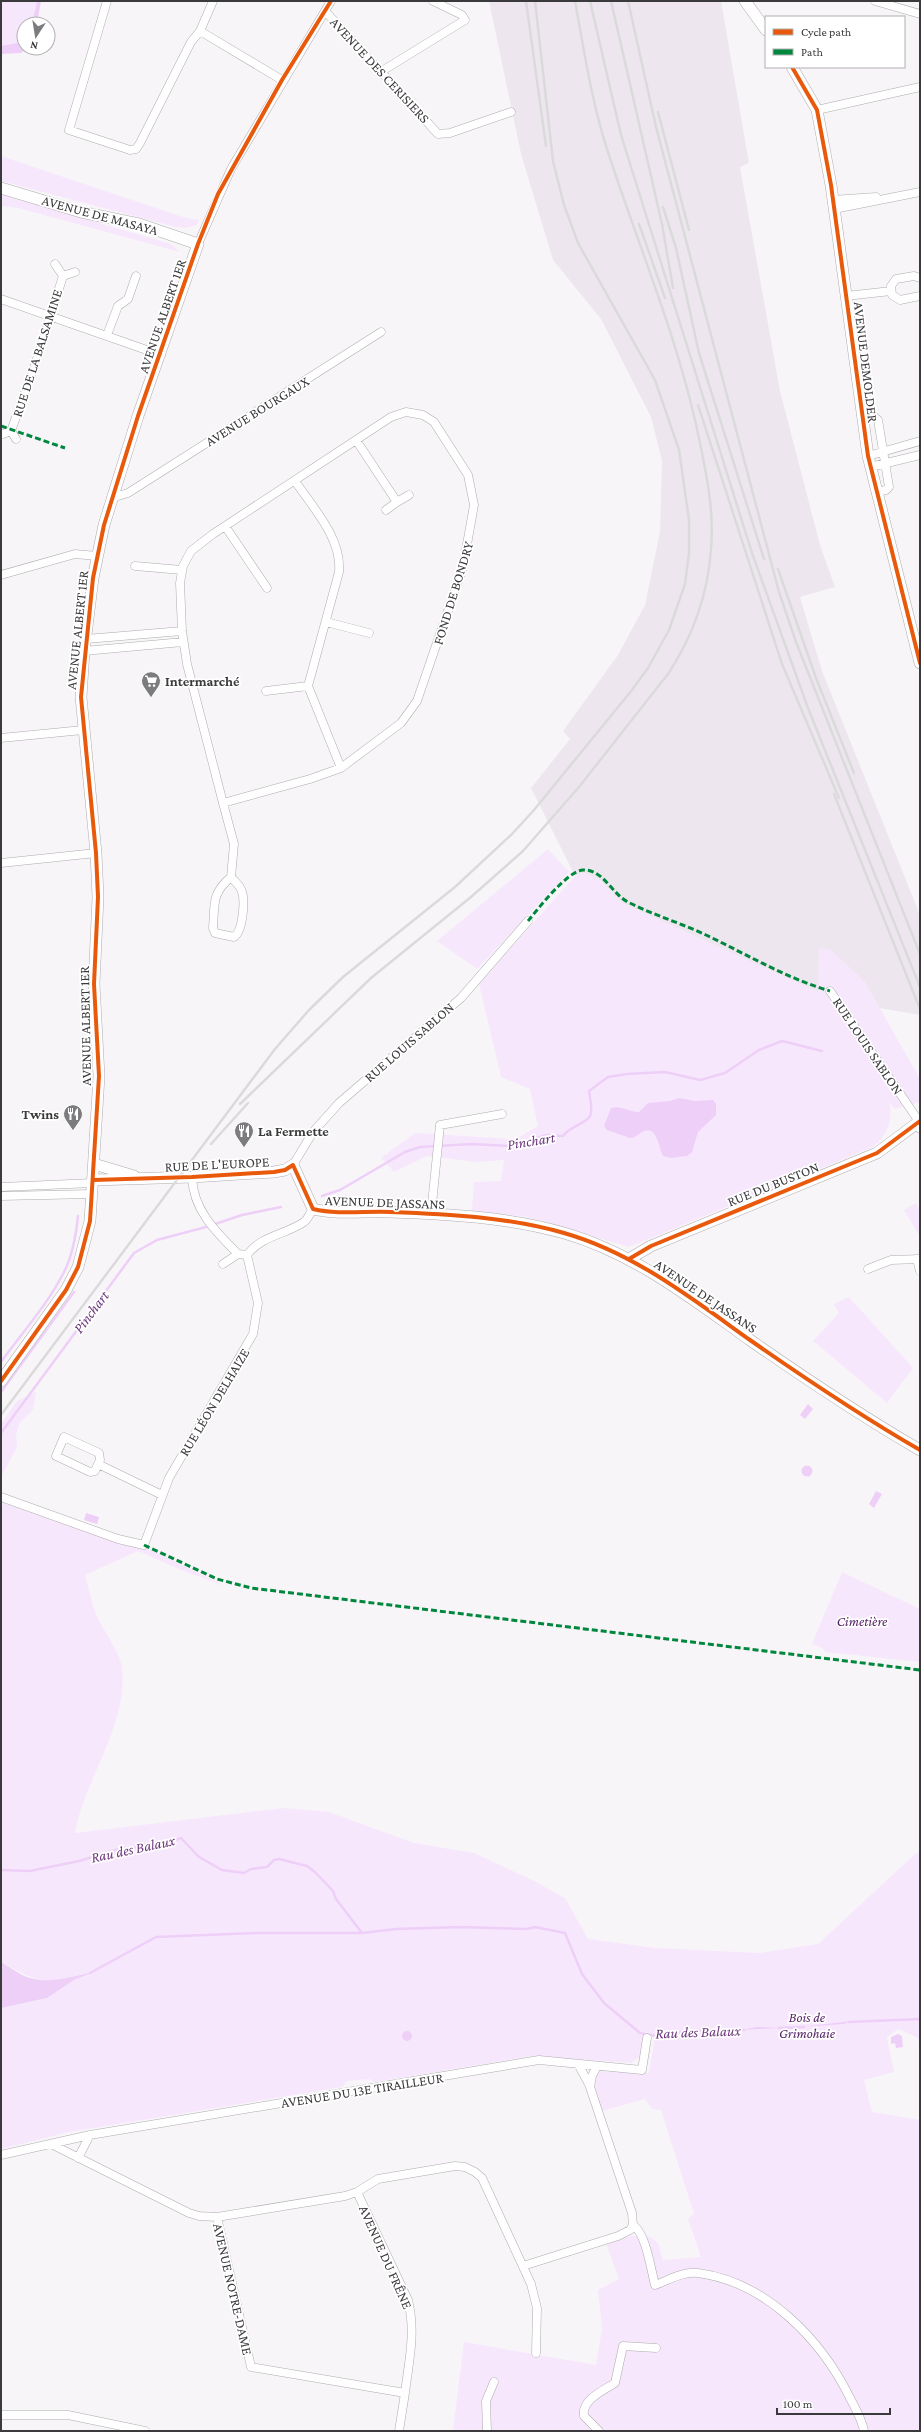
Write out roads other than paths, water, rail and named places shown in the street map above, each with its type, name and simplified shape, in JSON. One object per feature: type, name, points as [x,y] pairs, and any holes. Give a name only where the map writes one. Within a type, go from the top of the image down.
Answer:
[{"type":"street","points":[[107,1],[69,130],[130,150],[136,149],[140,144],[191,42],[200,31],[213,1]]},
{"type":"street","name":"AVENUE ALBERT 1ER","points":[[1,1381],[52,1311],[78,1267],[90,1220],[98,1076],[94,984],[98,897],[96,853],[83,730],[81,696],[84,651],[97,556],[111,498],[198,244],[228,175],[282,80],[331,1]]},
{"type":"street","points":[[382,71],[465,20],[462,15],[433,1]]},
{"type":"street","points":[[745,1],[765,29]]},
{"type":"street","points":[[875,1],[920,14]]},
{"type":"street","name":"AVENUE DES CERISIERS","points":[[325,11],[382,71],[434,130],[440,134],[450,133],[510,112]]},
{"type":"street","points":[[200,31],[282,80]]},
{"type":"street","name":"AVENUE DEMOLDER","points":[[793,68],[817,110],[833,205],[870,468],[920,663]]},
{"type":"street","points":[[817,110],[920,87]]},
{"type":"street","name":"AVENUE DE MASAYA","points":[[1,188],[81,212],[139,224],[198,244]]},
{"type":"street","points":[[833,205],[920,192]]},
{"type":"street","name":"RUE DE LA BALSAMINE","points":[[55,264],[63,276]]},
{"type":"street","name":"RUE DE LA BALSAMINE","points":[[63,276],[75,272]]},
{"type":"street","name":"RUE DE LA BALSAMINE","points":[[16,440],[7,433],[51,317],[50,311],[63,276]]},
{"type":"street","points":[[107,335],[118,306],[128,299],[136,276]]},
{"type":"street","points":[[920,278],[914,276],[896,279],[890,286],[894,298],[900,300],[920,296]]},
{"type":"street","points":[[846,296],[891,292]]},
{"type":"street","points":[[1,299],[161,355]]},
{"type":"street","name":"AVENUE BOURGAUX","points":[[111,498],[122,496],[381,332]]},
{"type":"street","name":"FOND DE BONDRY","points":[[398,413],[416,413],[429,418],[439,428],[468,475],[473,495],[474,511],[463,567],[417,701],[401,723],[341,768],[310,779],[223,803],[183,642],[182,570],[187,557],[198,544],[356,440],[398,413]]},
{"type":"street","name":"AVENUE DEMOLDER","points":[[862,417],[872,415],[877,418],[886,464],[889,487],[886,490],[876,492]]},
{"type":"street","points":[[356,440],[397,502]]},
{"type":"street","points":[[868,456],[920,441]]},
{"type":"street","points":[[870,468],[920,455]]},
{"type":"street","points":[[295,481],[333,538],[339,552],[339,572],[308,686],[341,768]]},
{"type":"street","points":[[116,486],[133,489]]},
{"type":"street","points":[[386,510],[409,495]]},
{"type":"street","points":[[226,526],[267,588]]},
{"type":"street","points":[[1,575],[75,554],[97,556]]},
{"type":"street","points":[[135,566],[182,570]]},
{"type":"street","points":[[326,622],[369,633]]},
{"type":"street","points":[[86,639],[182,631]]},
{"type":"street","points":[[84,651],[183,642]]},
{"type":"street","points":[[266,691],[308,686]]},
{"type":"street","points":[[1,738],[83,730]]},
{"type":"street","points":[[223,803],[234,844],[231,877],[219,887],[216,893],[213,928],[215,933],[219,935],[234,937],[240,931],[243,898],[242,890],[231,877]]},
{"type":"street","points":[[1,863],[96,853]]},
{"type":"street","name":"RUE LOUIS SABLON","points":[[292,1165],[313,1132],[339,1103],[444,1014],[469,989],[528,921]]},
{"type":"street","name":"RUE LOUIS SABLON","points":[[830,991],[920,1121]]},
{"type":"street","name":"AVENUE DE JASSANS","points":[[431,1214],[440,1138],[440,1125],[502,1114]]},
{"type":"street","points":[[920,1121],[920,1129]]},
{"type":"street","name":"RUE DU BUSTON","points":[[629,1259],[651,1246],[877,1153],[920,1121]]},
{"type":"street","name":"RUE DE L'EUROPE","points":[[94,1164],[140,1178]]},
{"type":"street","points":[[223,1264],[238,1254],[247,1255],[255,1245],[265,1239],[305,1222],[313,1209],[292,1165]]},
{"type":"street","name":"RUE DE L'EUROPE","points":[[93,1186],[140,1178],[192,1177],[281,1171],[292,1165]]},
{"type":"street","points":[[192,1177],[194,1195],[208,1222],[238,1254]]},
{"type":"street","points":[[1,1187],[39,1185],[93,1186]]},
{"type":"street","points":[[39,1185],[40,1195]]},
{"type":"street","points":[[1,1196],[40,1195],[93,1186]]},
{"type":"street","name":"AVENUE DE JASSANS","points":[[313,1209],[332,1213],[388,1212],[491,1218],[538,1226],[580,1238],[629,1259],[670,1283],[853,1411],[920,1450]]},
{"type":"street","name":"RUE LÉON DELHAIZE","points":[[1,1497],[118,1539],[144,1545],[162,1494],[253,1334],[258,1303],[247,1255]]},
{"type":"street","points":[[868,1269],[891,1260],[918,1259],[920,1271]]},
{"type":"street","points":[[64,1437],[68,1438],[99,1453],[98,1464],[95,1471],[90,1472],[60,1458],[56,1453],[62,1439],[64,1437]]},
{"type":"street","points":[[98,1464],[162,1494]]},
{"type":"street","name":"AVENUE DU 13E TIRAILLEUR","points":[[51,2144],[90,2135],[540,2060],[642,2070],[647,2038]]},
{"type":"street","points":[[523,2266],[618,2236],[630,2230],[633,2225],[632,2213],[590,2087],[578,2064]]},
{"type":"street","points":[[590,2087],[592,2076],[597,2066]]},
{"type":"street","points":[[78,2158],[90,2135]]},
{"type":"street","points":[[1,2155],[51,2144]]},
{"type":"street","name":"AVENUE NOTRE-DAME","points":[[51,2144],[189,2213],[199,2216],[217,2217],[251,2367],[405,2393]]},
{"type":"street","points":[[217,2217],[357,2192],[378,2179],[455,2166],[470,2169],[482,2178],[523,2266],[536,2298],[536,2353]]},
{"type":"street","name":"AVENUE DU FRÊNE","points":[[357,2192],[408,2300],[412,2318],[413,2333],[405,2393]]},
{"type":"street","points":[[633,2225],[638,2228],[642,2236],[655,2285],[678,2275],[698,2273],[733,2282],[749,2290],[786,2314],[810,2337],[831,2365],[847,2391],[864,2431]]},
{"type":"street","points":[[599,2431],[584,2416],[583,2409],[591,2399],[615,2382],[623,2346],[656,2348]]},
{"type":"street","points":[[487,2431],[486,2401],[494,2382]]},
{"type":"street","points":[[399,2431],[405,2393]]},
{"type":"street","points":[[1,2415],[68,2415],[145,2431]]},
{"type":"waterway","name":"Pinchart","points":[[322,1196],[340,1190],[405,1152],[420,1147],[472,1144],[510,1146],[547,1135],[563,1136],[590,1116],[591,1108],[589,1091],[608,1077],[627,1074],[665,1072],[700,1080],[725,1073],[759,1050],[782,1041],[822,1051]]},
{"type":"waterway","name":"Pinchart","points":[[215,1224],[242,1215],[281,1207]]},
{"type":"waterway","points":[[1,1362],[43,1307],[58,1284],[72,1252],[78,1216]]},
{"type":"waterway","name":"Pinchart","points":[[1,1433],[134,1253],[157,1240],[206,1227]]},
{"type":"waterway","points":[[1,1392],[74,1292]]},
{"type":"waterway","name":"Rau des Balaux","points":[[1,1870],[30,1871],[79,1861],[119,1849],[128,1849],[157,1842],[170,1842],[181,1838],[199,1857],[222,1870],[244,1873],[251,1869],[267,1867],[274,1860],[279,1859],[307,1866],[315,1872],[333,1891],[336,1899],[362,1933]]},
{"type":"waterway","name":"Rau des Balaux","points":[[90,1973],[156,1937],[256,1933],[362,1933],[396,1929],[460,1927],[527,1929],[535,1927],[565,1933],[582,1974],[604,2003],[640,2033],[655,2036],[688,2031],[744,2030]]},
{"type":"waterway","name":"Rau des Balaux","points":[[849,2022],[920,2019]]},
{"type":"waterway","name":"Rau des Balaux","points":[[779,2028],[804,2027]]},
{"type":"railway","points":[[526,1],[546,146]]},
{"type":"railway","points":[[1,1415],[275,1049],[309,1010],[343,977],[455,887],[512,834],[534,810],[632,690],[648,668],[669,630],[685,584],[689,553],[689,520],[679,450],[655,380],[578,243],[564,205],[553,161],[535,1]]},
{"type":"railway","points":[[240,1104],[371,978],[471,897],[523,851],[579,787],[668,674],[692,630],[703,598],[709,566],[712,523],[708,486],[701,448],[671,333],[606,146],[588,74],[575,1]]},
{"type":"railway","points":[[590,1],[621,135],[752,553],[808,708],[920,987]]},
{"type":"railway","points":[[611,1],[662,224],[673,288]]},
{"type":"railway","points":[[628,1],[656,127],[779,592],[796,642],[920,954]]},
{"type":"railway","points":[[658,112],[689,230]]},
{"type":"railway","points":[[663,207],[676,248],[699,353],[764,559]]},
{"type":"railway","points":[[639,224],[665,298]]},
{"type":"railway","points":[[698,405],[782,664],[839,798]]},
{"type":"railway","points":[[778,569],[816,678],[854,773]]},
{"type":"railway","points":[[834,794],[920,1009]]},
{"type":"railway","points":[[211,1144],[248,1103]]},
{"type":"place","name":"Intermarché","points":[[151,698]]},
{"type":"place","name":"Twins","points":[[73,1131]]},
{"type":"place","name":"La Fermette","points":[[244,1148]]},
{"type":"park label","name":"Cimetière","points":[[862,1621]]},
{"type":"park label","name":"Bois de Grimohaie","points":[[807,2026]]}]
